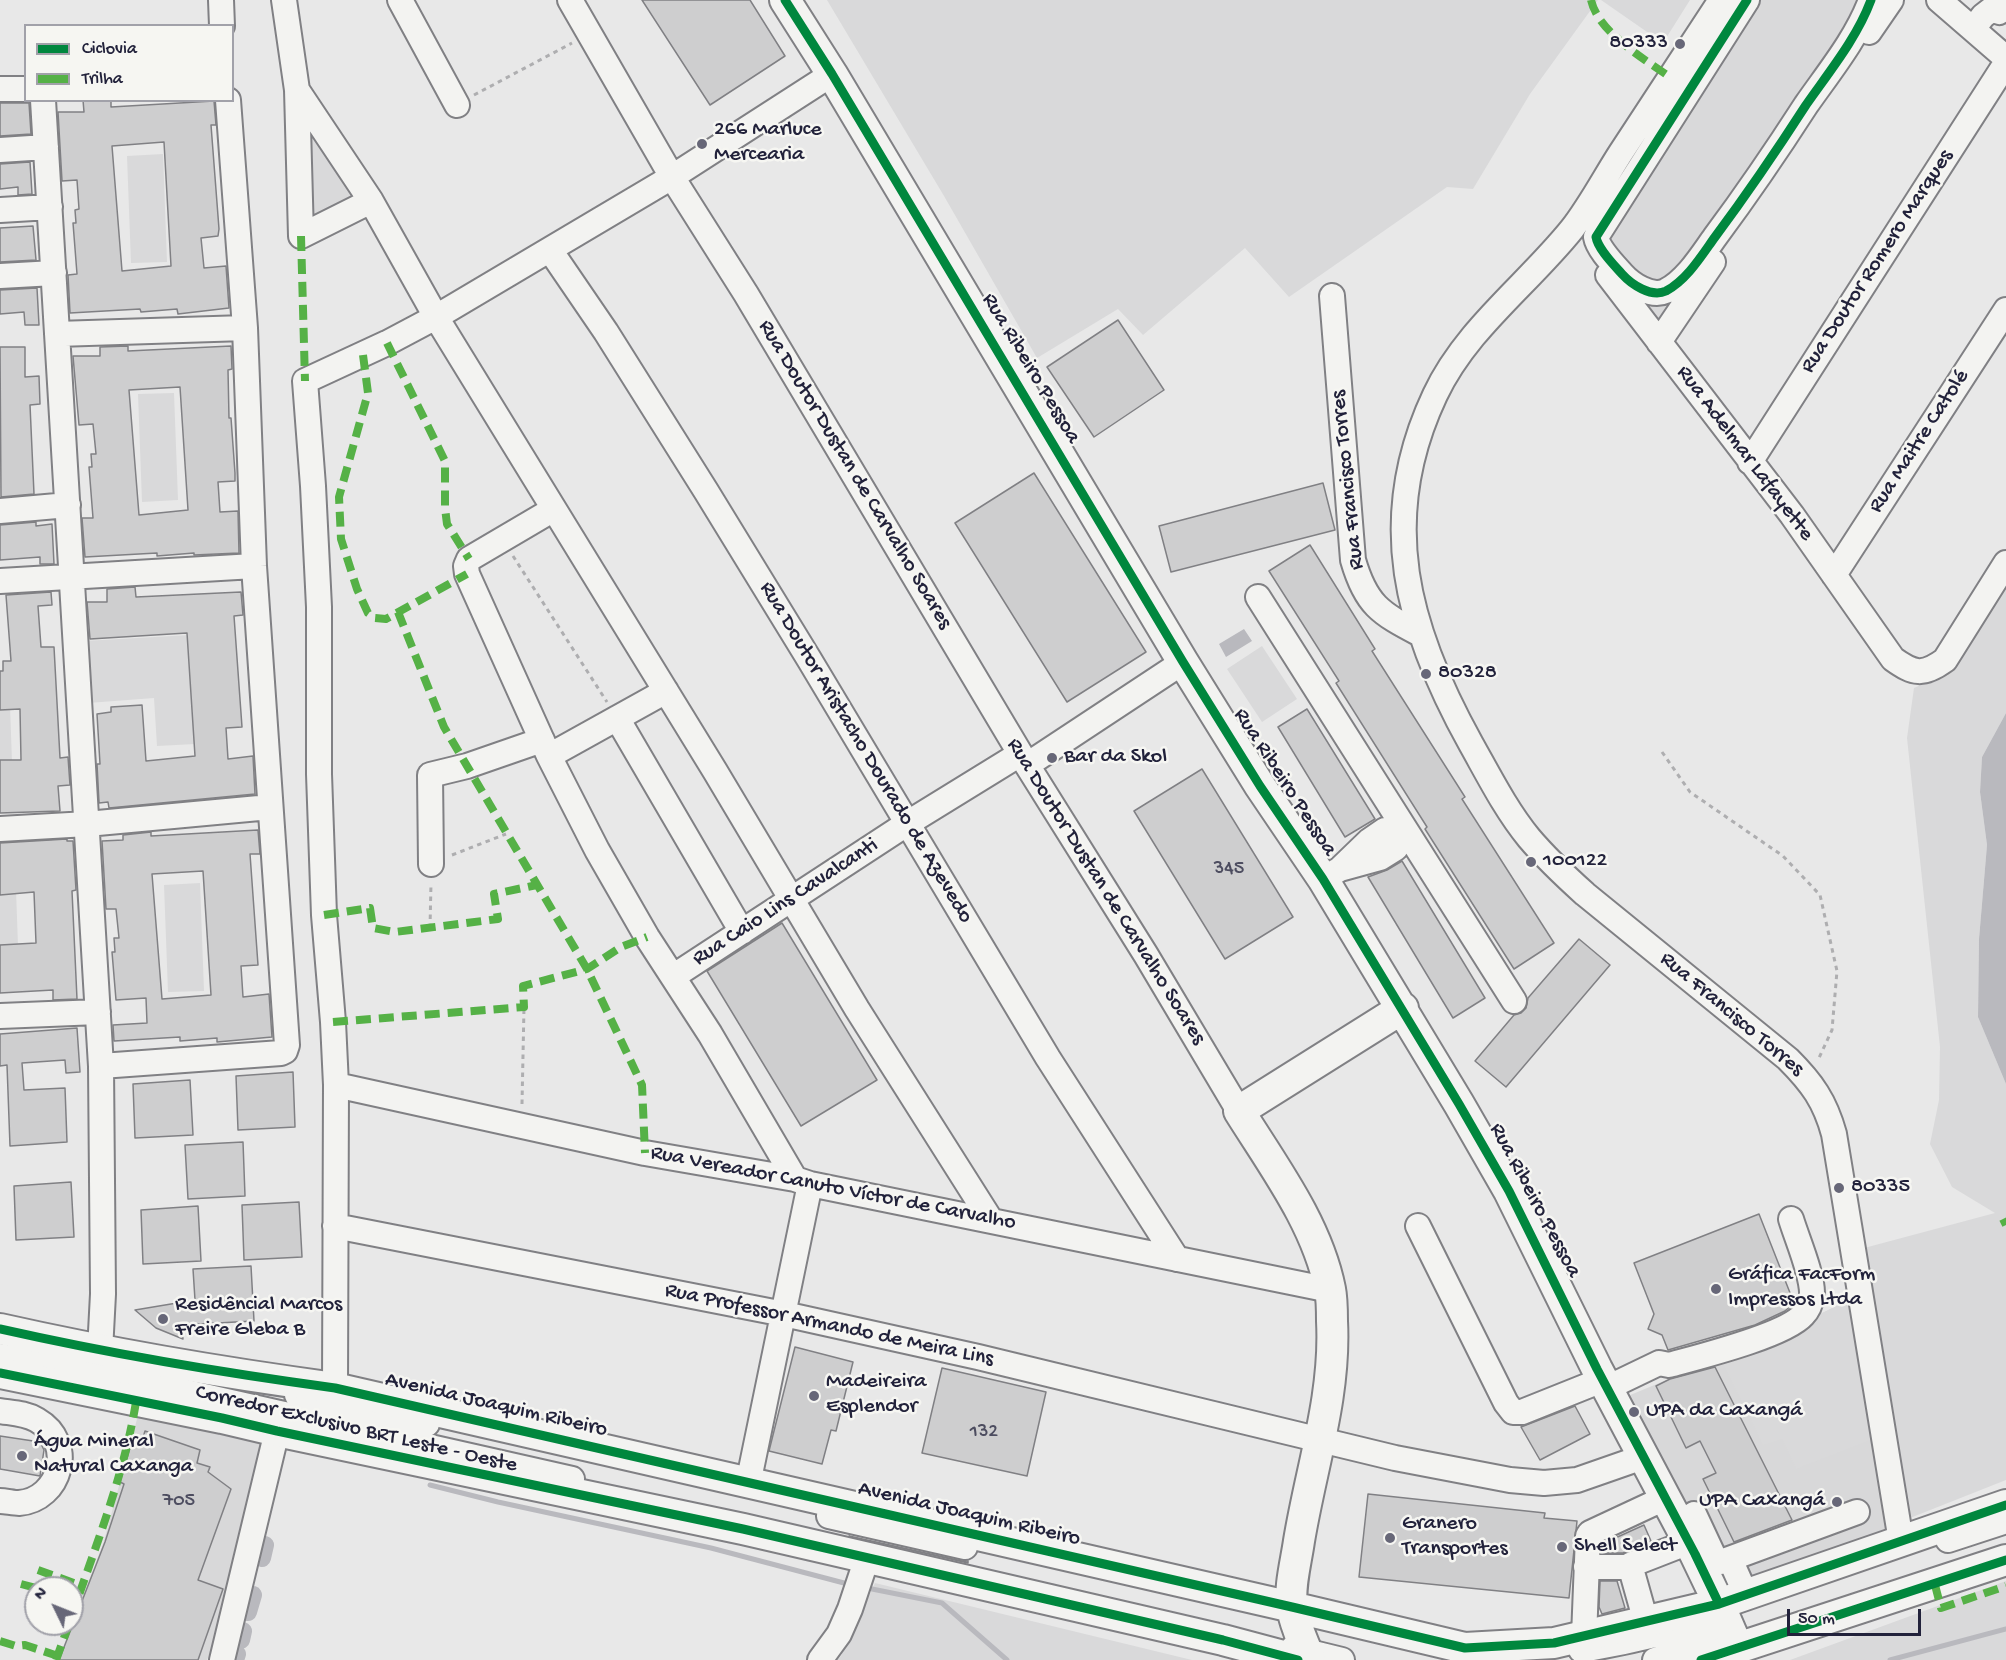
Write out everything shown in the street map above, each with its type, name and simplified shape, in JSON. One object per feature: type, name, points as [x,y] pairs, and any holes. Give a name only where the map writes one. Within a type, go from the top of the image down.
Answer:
[{"type":"main road","name":"Rua Ribeiro Pessoa","points":[[785,0],[832,74],[1183,662],[1260,786],[1332,874],[1403,1008],[1509,1191],[1605,1384],[1665,1498],[1704,1544],[1734,1626]]},
{"type":"main road","points":[[1239,1112],[1403,1008]]},
{"type":"main road","name":"Rua Doutor Dustan de Carvalho Soares","points":[[1239,1112],[1304,1216],[1321,1257],[1330,1290],[1333,1338],[1331,1377],[1304,1509],[1294,1576],[1294,1615],[1305,1657]]},
{"type":"main road","name":"Avenida Joaquim Ribeiro","points":[[0,1329],[100,1351],[237,1375],[335,1388],[1294,1615],[1465,1648],[1554,1643],[1646,1622],[1734,1626],[1923,1555]]},
{"type":"main road","points":[[0,1373],[616,1501],[1212,1638],[1305,1657]]},
{"type":"main road","points":[[1923,1555],[2006,1505]]},
{"type":"main road","points":[[1923,1555],[2006,1560]]},
{"type":"main road","name":"Avenida Joaquim Ribeiro","points":[[1701,1660],[1734,1626],[1923,1555]]},
{"type":"street","points":[[284,0],[297,90],[301,236],[371,201]]},
{"type":"street","points":[[400,0],[457,105]]},
{"type":"street","name":"Rua Doutor Dustan de Carvalho Soares","points":[[570,0],[672,177],[836,442],[1024,760],[1146,955],[1239,1112]]},
{"type":"street","name":"Rua Francisco Torres","points":[[1721,0],[1572,228],[1463,349],[1436,393],[1420,430],[1408,475],[1403,526],[1407,584],[1420,634],[1442,687],[1495,788],[1527,836],[1555,867],[1585,894],[1788,1059],[1818,1093],[1834,1134],[1923,1555]]},
{"type":"street","points":[[1596,240],[1747,0]]},
{"type":"street","points":[[1659,342],[1786,145],[1857,30],[1871,0]]},
{"type":"street","points":[[1572,228],[1596,240],[1618,269],[1636,286],[1654,292],[1667,290],[1684,276],[1704,252],[1786,145],[1891,0]]},
{"type":"street","points":[[1939,0],[2006,58]]},
{"type":"street","points":[[1973,29],[1992,9],[2004,12]]},
{"type":"street","name":"Rua Doutor Romero Marques","points":[[1750,462],[2006,63]]},
{"type":"street","points":[[335,1388],[336,1085],[324,915],[319,774],[319,607],[305,381],[371,351],[436,317],[672,177],[832,74]]},
{"type":"street","points":[[0,89],[24,89]]},
{"type":"street","points":[[297,90],[371,201],[436,317],[666,691],[791,901],[990,1219]]},
{"type":"street","points":[[43,102],[101,1066],[103,1294],[100,1351]]},
{"type":"street","points":[[101,1066],[280,1053],[287,1045],[254,566],[245,328],[228,102]]},
{"type":"street","points":[[0,150],[46,147]]},
{"type":"street","points":[[0,210],[50,207]]},
{"type":"street","name":"Rua Adelmar Lafayette","points":[[1572,228],[1792,515],[1893,659],[1908,670],[1920,672],[1932,669],[1945,660],[2006,562]]},
{"type":"street","name":"Rua Doutor Aristacho Dourado de Azevedo","points":[[550,249],[700,481],[1048,1058],[1177,1259]]},
{"type":"street","points":[[0,276],[54,273]]},
{"type":"street","name":"Rua Francisco Torres","points":[[1332,296],[1353,560],[1359,579],[1371,601],[1384,615],[1420,634]]},
{"type":"street","name":"Rua Maitre Catolé","points":[[1834,575],[2006,310]]},
{"type":"street","points":[[57,333],[245,328]]},
{"type":"street","points":[[0,511],[68,505]]},
{"type":"street","points":[[554,508],[469,559],[466,566],[467,574],[545,748],[597,850],[647,937],[674,976],[802,1181],[784,1314],[748,1484]]},
{"type":"street","points":[[0,581],[254,566]]},
{"type":"street","points":[[1258,597],[1514,1001]]},
{"type":"street","name":"Rua Caio Lins Cavalcanti","points":[[674,976],[908,824],[1024,760],[1183,662]]},
{"type":"street","points":[[431,864],[430,775],[545,748],[617,718],[666,691]]},
{"type":"street","points":[[617,718],[742,932]]},
{"type":"street","points":[[0,829],[87,824],[270,807]]},
{"type":"street","points":[[1332,874],[1385,830],[1404,830]]},
{"type":"street","points":[[0,1016],[98,1012]]},
{"type":"street","name":"Rua Vereador Canuto Víctor de Carvalho","points":[[336,1085],[645,1153],[802,1181],[1330,1290]]},
{"type":"street","points":[[1418,1226],[1506,1403],[1513,1412],[1522,1412],[1659,1363],[1669,1365],[1737,1346],[1792,1323],[1803,1316],[1809,1307],[1812,1295],[1811,1282],[1791,1219]]},
{"type":"street","name":"Rua Professor Armando de Meira Lins","points":[[335,1226],[784,1314],[978,1357],[1395,1458],[1510,1480],[1544,1483],[1576,1480],[1643,1457]]},
{"type":"street","name":"Corredor Exclusivo BRT Leste - Oeste","points":[[0,1335],[279,1391],[1294,1615],[1460,1656],[1529,1658],[1635,1641],[1677,1630],[1734,1626]]},
{"type":"street","name":"Corredor Exclusivo BRT Leste - Oeste","points":[[0,1356],[111,1375],[497,1461],[910,1558],[1305,1657],[1342,1660]]},
{"type":"street","points":[[0,1411],[25,1414],[46,1426],[54,1434],[59,1445],[60,1459],[57,1472],[49,1486],[40,1495],[18,1503],[0,1500]]},
{"type":"street","points":[[222,1660],[277,1431]]},
{"type":"street","points":[[1584,1637],[1588,1536],[1590,1533],[1665,1498]]},
{"type":"street","points":[[1586,1567],[1629,1567],[1631,1564],[1704,1544],[1857,1512]]},
{"type":"street","points":[[1923,1555],[2006,1521]]},
{"type":"street","points":[[1923,1555],[2006,1546]]},
{"type":"street","points":[[820,1660],[839,1634],[867,1558]]},
{"type":"street","points":[[1629,1567],[1646,1622]]},
{"type":"street","points":[[1655,1660],[1734,1626]]},
{"type":"path","points":[[457,105],[590,33]]},
{"type":"path","points":[[503,539],[617,718]]},
{"type":"path","points":[[1662,752],[1690,792],[1783,856],[1820,895],[1837,971],[1832,1030],[1809,1081]]},
{"type":"path","points":[[430,928],[431,864],[506,834]]},
{"type":"path","points":[[520,1126],[525,1007]]},
{"type":"shaded area","points":[[827,0],[1598,0],[1530,94],[1473,189],[1447,187],[1289,297],[1245,248],[1143,335],[1118,309],[1037,358]]},
{"type":"shaded area","points":[[1601,0],[1690,0],[1663,43]]},
{"type":"shaded area","points":[[1727,0],[1879,0],[1660,330],[1580,230]]},
{"type":"shaded area","points":[[301,110],[357,195],[312,224]]},
{"type":"shaded area","points":[[163,154],[167,262],[131,263],[127,156]]},
{"type":"shaded area","points":[[174,393],[178,500],[142,502],[138,394]]},
{"type":"shaded area","points":[[2006,584],[2006,713],[1982,757],[1980,792],[1987,845],[1979,939],[1978,1017],[2006,1084],[2006,1480],[1910,1518],[1853,1251],[1995,1213],[1952,1187],[1930,1144],[1939,1100],[1940,1047],[1907,738],[1914,688],[1934,679],[1968,649]]},
{"type":"shaded area","points":[[1244,629],[1252,641],[1226,657],[1219,644]]},
{"type":"shaded area","points":[[190,635],[195,744],[157,746],[154,698],[88,703],[84,641]]},
{"type":"shaded area","points":[[1262,646],[1297,699],[1262,722],[1227,669]]},
{"type":"shaded area","points":[[10,706],[12,762],[0,762],[0,707]]},
{"type":"shaded area","points":[[2006,713],[2006,1084],[1978,1017],[1979,939],[1987,845],[1980,792],[1982,757]]},
{"type":"shaded area","points":[[200,883],[204,991],[168,992],[164,885]]},
{"type":"shaded area","points":[[16,890],[18,946],[0,947],[0,891]]},
{"type":"shaded area","points":[[1849,1300],[1892,1534],[1725,1592],[1628,1396],[1789,1329]]},
{"type":"shaded area","points":[[1849,1300],[1875,1438],[1796,1469],[1782,1439],[1763,1445],[1722,1362]]},
{"type":"shaded area","points":[[140,1408],[266,1436],[220,1627],[207,1660],[59,1660],[68,1636],[84,1636],[84,1594],[104,1541]]},
{"type":"shaded area","points":[[2006,1581],[2006,1660],[1790,1660]]},
{"type":"shaded area","points":[[875,1583],[1192,1660],[837,1660],[841,1656]]},
{"type":"building","points":[[642,0],[750,0],[785,56],[710,105]]},
{"type":"building","points":[[83,102],[111,102],[111,107],[214,102],[216,125],[211,125],[219,229],[218,236],[201,238],[204,268],[226,266],[229,308],[178,314],[177,309],[70,313],[68,275],[77,274],[73,223],[76,223],[75,210],[79,209],[77,180],[62,181],[58,112],[84,112]],"holes":[[[164,142],[171,266],[122,271],[112,146]]]},
{"type":"building","points":[[0,103],[29,103],[31,134],[0,136]]},
{"type":"building","points":[[30,162],[32,194],[18,195],[18,187],[0,189],[0,164]]},
{"type":"building","points":[[33,226],[36,260],[0,262],[0,228]]},
{"type":"building","points":[[37,288],[39,325],[25,325],[24,312],[0,314],[0,290]]},
{"type":"building","points":[[1118,320],[1164,390],[1094,437],[1047,367]]},
{"type":"building","points":[[128,346],[128,351],[231,346],[232,369],[228,370],[229,418],[231,418],[235,481],[218,482],[220,512],[238,511],[239,553],[157,556],[157,553],[85,557],[82,518],[93,518],[89,467],[92,467],[91,454],[96,454],[93,424],[79,425],[73,356],[100,356],[100,347]],"holes":[[[180,387],[188,510],[139,515],[129,390]]]},
{"type":"building","points":[[0,347],[25,347],[25,377],[39,376],[40,404],[30,405],[34,494],[1,497]]},
{"type":"building","points":[[1034,473],[1146,652],[1067,702],[955,523]]},
{"type":"building","points":[[1323,483],[1335,530],[1171,572],[1159,526]]},
{"type":"building","points":[[36,522],[36,526],[52,524],[54,564],[40,564],[40,557],[0,560],[0,525]]},
{"type":"building","points":[[1310,545],[1375,649],[1372,651],[1465,797],[1462,799],[1554,943],[1514,969],[1425,829],[1427,827],[1336,683],[1339,681],[1269,571]]},
{"type":"building","points":[[135,587],[136,597],[241,592],[243,615],[234,616],[242,727],[226,728],[228,759],[253,756],[255,794],[109,808],[108,802],[99,803],[97,764],[100,764],[97,714],[111,712],[111,707],[142,705],[146,761],[195,756],[187,633],[90,639],[87,602],[107,602],[107,589]]},
{"type":"building","points":[[51,592],[52,605],[38,606],[41,647],[54,647],[60,758],[68,757],[70,785],[58,786],[60,811],[0,813],[0,760],[21,760],[20,709],[0,710],[0,671],[3,671],[3,661],[11,661],[6,595]]},
{"type":"building","points":[[1307,709],[1375,819],[1345,837],[1278,727]]},
{"type":"building","points":[[1202,769],[1293,917],[1225,959],[1134,811]]},
{"type":"building","points":[[258,830],[260,854],[250,854],[258,965],[241,966],[243,997],[269,994],[272,1037],[217,1042],[217,1038],[180,1041],[180,1037],[114,1041],[113,1025],[147,1023],[146,998],[116,1000],[112,952],[115,952],[114,938],[119,938],[116,909],[106,909],[102,841],[123,840],[123,835],[151,832],[151,836]],"holes":[[[203,871],[211,995],[162,999],[152,874]]]},
{"type":"building","points":[[67,839],[67,841],[73,841],[76,890],[72,891],[77,999],[53,1000],[53,990],[0,993],[0,945],[36,943],[34,892],[0,895],[0,843]]},
{"type":"building","points":[[1402,861],[1485,998],[1453,1018],[1368,877]]},
{"type":"building","points":[[782,923],[877,1080],[801,1126],[707,971]]},
{"type":"building","points":[[1579,939],[1610,965],[1506,1087],[1475,1061],[1514,1015],[1526,1008],[1528,998]]},
{"type":"building","points":[[77,1028],[80,1072],[66,1073],[65,1060],[22,1063],[24,1090],[65,1088],[67,1142],[10,1146],[7,1065],[0,1066],[0,1034]]},
{"type":"building","points":[[293,1072],[295,1127],[238,1130],[236,1076]]},
{"type":"building","points":[[190,1080],[193,1135],[135,1138],[133,1084]]},
{"type":"building","points":[[243,1142],[245,1196],[188,1199],[185,1145]]},
{"type":"building","points":[[71,1182],[74,1237],[16,1240],[14,1186]]},
{"type":"building","points":[[299,1202],[302,1257],[244,1260],[242,1205]]},
{"type":"building","points":[[198,1206],[201,1261],[143,1264],[141,1210]]},
{"type":"building","name":"Gráfica FacForm Impressos Ltda","points":[[1759,1214],[1794,1303],[1785,1311],[1755,1325],[1668,1350],[1662,1335],[1648,1329],[1654,1314],[1634,1263]]},
{"type":"building","points":[[251,1266],[254,1321],[181,1325],[183,1339],[156,1328],[135,1310],[195,1300],[193,1269]]},
{"type":"building","name":"Madeireira Esplendor","points":[[795,1347],[853,1362],[836,1431],[831,1430],[822,1464],[769,1451]]},
{"type":"building","points":[[1715,1367],[1792,1520],[1734,1542],[1703,1479],[1716,1473],[1700,1441],[1686,1448],[1656,1386],[1670,1379]]},
{"type":"building","points":[[942,1368],[1046,1392],[1027,1476],[922,1453]]},
{"type":"building","points":[[1575,1406],[1590,1434],[1540,1460],[1521,1427]]},
{"type":"building","points":[[145,1431],[200,1450],[197,1463],[210,1467],[208,1472],[231,1489],[198,1580],[223,1589],[198,1660],[59,1660],[68,1636],[84,1636],[84,1596],[124,1484],[120,1482],[132,1441],[141,1444]]},
{"type":"building","name":"Água Mineral Natural Caxanga","points":[[0,1436],[40,1442],[44,1450],[40,1476],[0,1469]]},
{"type":"building","points":[[1368,1494],[1545,1513],[1544,1518],[1577,1521],[1569,1598],[1359,1577]]},
{"type":"building","points":[[1644,1525],[1651,1541],[1623,1553],[1602,1553],[1602,1544]]},
{"type":"building","points":[[849,1536],[968,1561],[968,1563]]},
{"type":"building","points":[[1600,1581],[1617,1581],[1625,1608],[1602,1614],[1599,1607]]},
{"type":"waterway","points":[[430,1485],[711,1548],[844,1583]]},
{"type":"waterway","points":[[262,1558],[265,1545]]},
{"type":"waterway","points":[[872,1589],[942,1603],[1007,1660]]},
{"type":"waterway","points":[[248,1612],[253,1595]]},
{"type":"waterway","points":[[1890,1660],[2006,1629]]},
{"type":"waterway","points":[[241,1640],[243,1631]]},
{"type":"waterway","points":[[235,1660],[237,1654]]},
{"type":"marked path","points":[[1591,0],[1595,12],[1612,34],[1670,77]]},
{"type":"marked path","points":[[301,236],[305,381]]},
{"type":"marked path","points":[[387,343],[445,461],[447,524],[469,559]]},
{"type":"marked path","points":[[363,355],[368,393],[339,497],[341,539],[357,589],[368,613],[375,618],[386,619],[467,574]]},
{"type":"marked path","points":[[398,612],[444,727],[587,969],[642,1085],[645,1153]]},
{"type":"marked path","points":[[324,915],[370,908],[373,928],[395,932],[498,919],[494,894],[537,885]]},
{"type":"marked path","points":[[333,1022],[524,1007],[523,986],[587,969],[621,947],[647,937]]},
{"type":"marked path","points":[[2003,1219],[2006,1225]]},
{"type":"marked path","points":[[84,1581],[117,1483],[136,1402]]},
{"type":"marked path","points":[[38,1570],[54,1576]]},
{"type":"marked path","points":[[1935,1585],[1941,1608],[2006,1586]]},
{"type":"marked path","points":[[56,1660],[65,1636]]},
{"type":"marked path","points":[[0,1641],[16,1646],[25,1645],[58,1656]]},
{"type":"cycle path","points":[[785,0],[832,74],[1183,662],[1260,786],[1323,879],[1459,1104],[1509,1191],[1597,1369],[1719,1604]]},
{"type":"cycle path","points":[[1747,0],[1596,237],[1610,261],[1622,274],[1636,286],[1654,293],[1666,291],[1674,286],[1699,259],[1842,54],[1871,0]]},
{"type":"cycle path","points":[[0,1329],[167,1362],[335,1388],[1465,1648],[1554,1643],[1719,1604],[2006,1505]]},
{"type":"cycle path","points":[[0,1373],[743,1529],[1223,1640],[1298,1660]]},
{"type":"cycle path","points":[[1701,1660],[2006,1560]]},
{"type":"place","name":"80333","points":[[1680,44]]},
{"type":"place","name":"266 Marluce Mercearia","points":[[702,144]]},
{"type":"place","name":"80328","points":[[1426,674]]},
{"type":"place","name":"Bar da Skol","points":[[1052,758]]},
{"type":"place","name":"100122","points":[[1531,862]]},
{"type":"place","name":"80335","points":[[1839,1188]]},
{"type":"place","name":"Gráfica FacForm Impressos Ltda","points":[[1716,1289]]},
{"type":"place","name":"Residêncial Marcos Freire Gleba B","points":[[163,1319]]},
{"type":"place","name":"Madeireira Esplendor","points":[[814,1396]]},
{"type":"place","name":"UPA da Caxangá","points":[[1634,1412]]},
{"type":"place","name":"Água Mineral Natural Caxanga","points":[[22,1456]]},
{"type":"place","name":"UPA Caxangá","points":[[1837,1502]]},
{"type":"place","name":"Granero Transportes","points":[[1390,1538]]},
{"type":"place","name":"Shell Select","points":[[1562,1547]]}]
